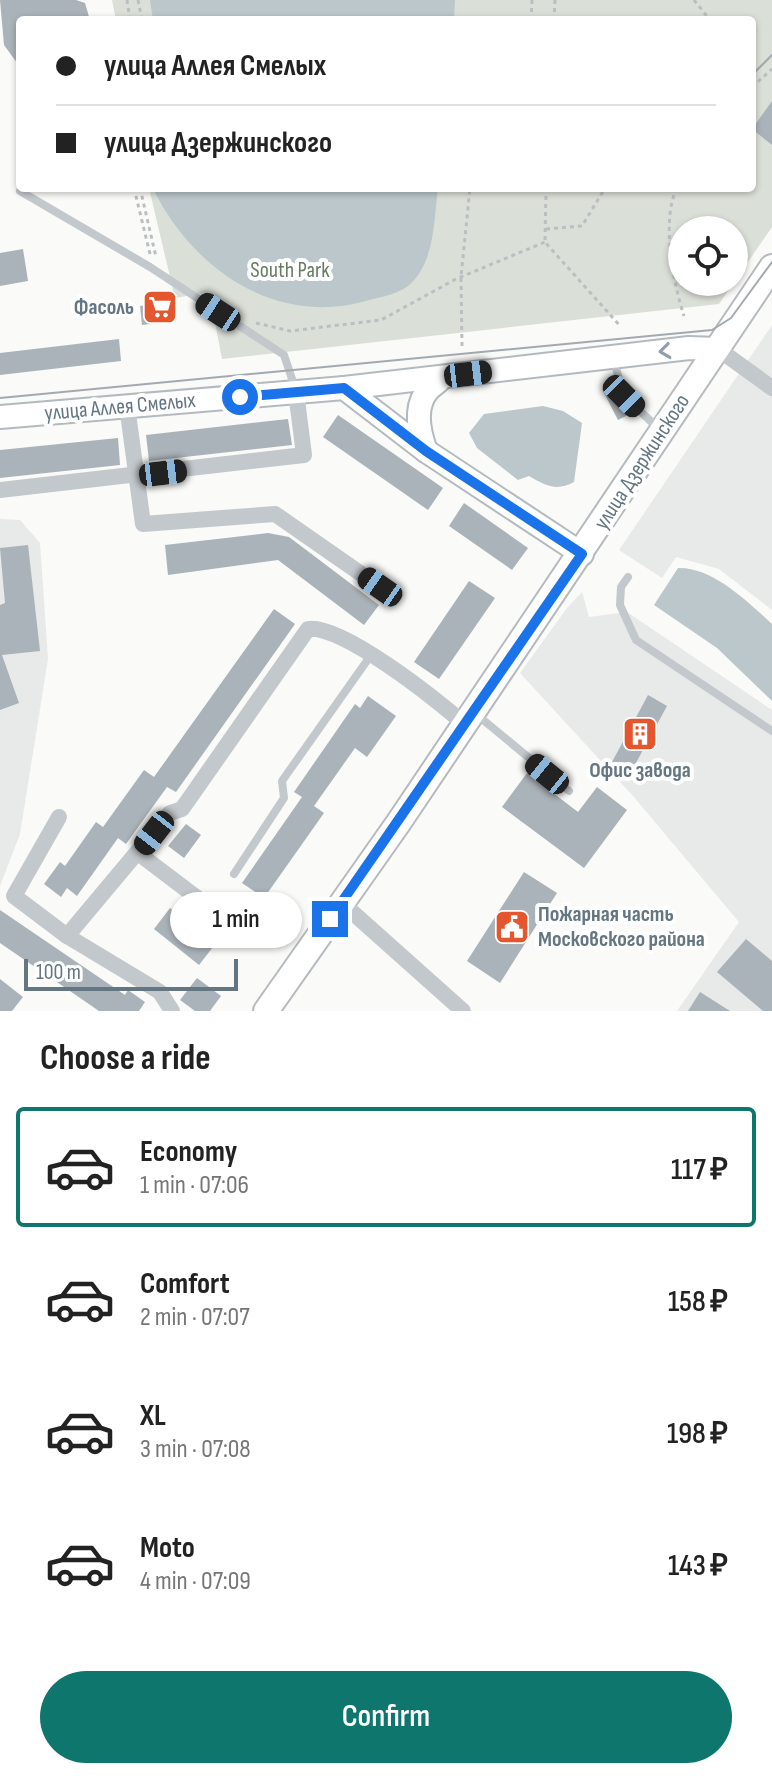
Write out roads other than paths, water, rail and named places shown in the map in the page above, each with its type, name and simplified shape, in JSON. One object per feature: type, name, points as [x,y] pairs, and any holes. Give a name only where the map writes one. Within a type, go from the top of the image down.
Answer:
[{"type":"main road","name":"улица Дзержинского","points":[[266,1011],[582,554],[772,267]]},
{"type":"main road","name":"улица Аллея Смелых","points":[[0,417],[344,388],[689,348],[718,349]]},
{"type":"main road","points":[[426,451],[419,429],[420,406],[429,388],[442,377]]},
{"type":"main road","points":[[344,388],[426,451],[582,554]]},
{"type":"street","points":[[718,349],[772,388]]},
{"type":"street","points":[[0,490],[304,455],[296,392]]},
{"type":"street","points":[[127,406],[134,476],[143,524],[275,514],[380,587]]},
{"type":"street","points":[[67,936],[170,813],[182,809],[308,629],[327,630],[372,654],[469,717]]},
{"type":"street","points":[[59,817],[14,896],[67,936],[160,992],[172,1011]]},
{"type":"street","points":[[138,853],[225,919]]},
{"type":"street","points":[[342,903],[463,1011]]},
{"type":"lane","points":[[22,192],[150,267],[284,355],[296,392]]},
{"type":"lane","points":[[613,357],[624,396],[662,431]]},
{"type":"lane","points":[[628,577],[621,587],[620,605],[636,640],[772,731]]},
{"type":"lane","points":[[234,874],[284,798],[282,781],[372,654]]},
{"type":"lane","points":[[469,717],[569,791]]},
{"type":"tram line","points":[[756,71],[772,55]]},
{"type":"tram line","points":[[0,398],[712,330],[731,318],[772,262]]},
{"type":"place","name":"Фасоль","points":[[160,307]]},
{"type":"place","name":"Офис завода","points":[[640,734]]},
{"type":"place","name":"Пожарная часть Московского района","points":[[512,927]]},
{"type":"park label","name":"South Park","points":[[290,270]]}]
